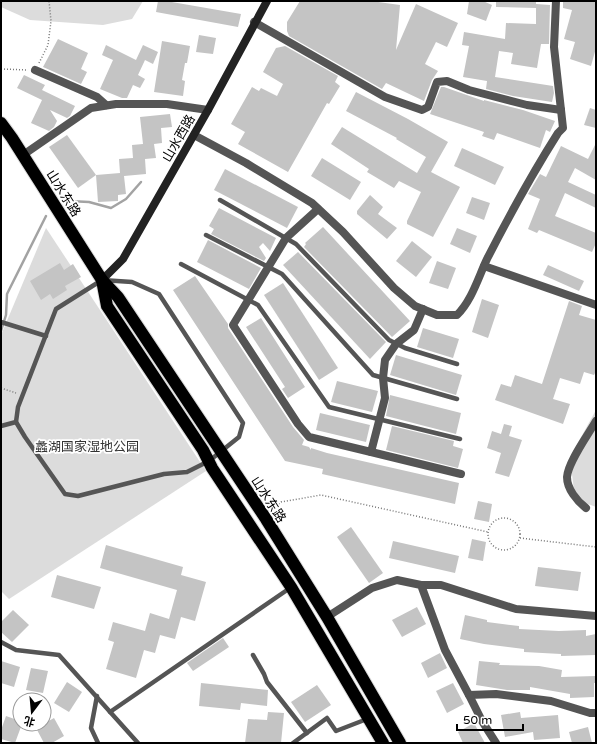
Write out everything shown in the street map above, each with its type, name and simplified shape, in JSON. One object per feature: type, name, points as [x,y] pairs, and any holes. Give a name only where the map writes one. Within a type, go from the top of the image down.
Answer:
[{"type":"highway","name":"山水东路","points":[[1,122],[102,280],[118,296],[266,519],[327,617],[400,743]]},
{"type":"highway","name":"山水东路","points":[[102,280],[107,306],[203,450],[291,587],[383,743]]},
{"type":"street","name":"山水西路","points":[[102,280],[123,259],[208,110],[254,22],[267,1]]},
{"type":"street","points":[[194,135],[246,163],[312,203],[343,232],[394,288],[415,306],[437,315],[457,315],[465,307],[484,266],[534,170],[558,133],[563,128],[554,47],[556,1]]},
{"type":"street","points":[[254,22],[385,97],[422,110],[428,107],[437,82],[447,81],[469,90],[527,105],[561,110]]},
{"type":"street","points":[[35,70],[97,96],[106,105]]},
{"type":"street","points":[[23,156],[92,108],[116,104],[167,104],[208,110]]},
{"type":"street","points":[[318,209],[286,238],[233,325],[308,437],[461,474]]},
{"type":"street","points":[[484,266],[596,305]]},
{"type":"street","points":[[371,452],[385,398],[383,378],[385,360],[396,344],[414,330],[423,309]]},
{"type":"street","points":[[586,508],[578,502],[569,487],[567,477],[570,464],[596,421]]},
{"type":"street","points":[[327,617],[372,588],[397,580],[421,585],[440,585],[516,609],[596,616]]},
{"type":"street","points":[[421,585],[445,650],[482,720],[496,743]]},
{"type":"street","points":[[469,695],[496,694],[551,701],[590,713],[596,713]]},
{"type":"lane","points":[[220,200],[296,244],[389,340],[405,348],[457,364]]},
{"type":"lane","points":[[206,235],[282,274],[373,375],[458,399]]},
{"type":"lane","points":[[181,264],[258,305],[329,407],[460,439]]},
{"type":"lane","points":[[102,280],[132,282],[159,294],[242,423],[239,437],[209,461],[187,472],[164,474],[78,496],[65,494],[16,422],[18,406],[46,336],[56,309],[102,280]]},
{"type":"lane","points":[[1,322],[46,336]]},
{"type":"lane","points":[[1,426],[16,422]]},
{"type":"lane","points":[[110,712],[291,587]]},
{"type":"lane","points":[[1,642],[16,650],[60,655],[138,743]]},
{"type":"lane","points":[[253,655],[267,682],[307,733]]},
{"type":"lane","points":[[96,696],[92,728],[97,743]]},
{"type":"lane","points":[[293,743],[327,718],[336,731],[368,718]]},
{"type":"path","points":[[1,69],[35,70],[48,45],[51,20],[49,1]]},
{"type":"path","points":[[1,388],[22,396]]},
{"type":"path","points":[[266,519],[280,502],[321,495],[488,532]]},
{"type":"path","points":[[502,518],[512,520],[519,528],[520,538],[515,546],[506,550],[496,548],[490,542],[488,532],[493,523],[502,518]]},
{"type":"path","points":[[520,538],[596,547]]},
{"type":"green space","points":[[1,1],[143,1],[132,19],[103,25],[30,20],[1,7]]},
{"type":"green space","name":"蠡湖国家湿地公园","points":[[46,228],[206,471],[9,599],[1,591],[1,335]]},
{"type":"green space","points":[[596,410],[596,507],[575,499],[570,457]]},
{"type":"building","points":[[158,1],[166,1],[241,14],[238,27],[156,12]]},
{"type":"building","points":[[300,1],[371,1],[400,5],[396,50],[416,4],[458,23],[447,47],[436,42],[425,64],[438,71],[432,80],[424,101],[386,83],[382,89],[289,36],[287,31],[287,22]]},
{"type":"building","points":[[469,1],[483,1],[492,5],[486,21],[467,14]]},
{"type":"building","points":[[496,1],[536,1],[536,4],[550,5],[549,44],[541,44],[537,68],[511,64],[513,53],[499,51],[495,77],[553,86],[554,93],[552,102],[513,96],[486,89],[487,81],[463,77],[469,46],[462,45],[464,32],[505,39],[506,23],[536,24],[536,8],[496,7]]},
{"type":"building","points":[[563,1],[596,1],[596,48],[591,66],[570,59],[575,42],[564,39],[572,10],[563,8]]},
{"type":"building","points":[[199,35],[216,38],[213,54],[196,52]]},
{"type":"building","points":[[58,39],[88,53],[81,69],[87,72],[81,84],[43,67]]},
{"type":"building","points":[[162,41],[190,46],[182,80],[185,81],[183,96],[154,92]]},
{"type":"building","points":[[106,45],[136,60],[143,45],[158,52],[153,64],[145,60],[138,75],[145,79],[140,88],[133,85],[127,98],[122,98],[100,89],[113,60],[102,55]]},
{"type":"building","points":[[285,46],[338,76],[335,82],[340,86],[329,104],[327,103],[288,172],[238,144],[245,132],[231,124],[252,87],[259,91],[261,88],[277,96],[283,84],[263,72],[276,48]]},
{"type":"building","points":[[24,75],[45,85],[42,90],[75,106],[70,116],[67,118],[50,110],[57,121],[54,127],[49,131],[31,123],[42,100],[17,88]]},
{"type":"building","points":[[441,87],[484,101],[523,110],[555,121],[550,132],[546,130],[540,148],[497,133],[494,140],[482,136],[484,132],[430,114]]},
{"type":"building","points":[[356,92],[448,142],[431,172],[460,187],[433,237],[407,224],[407,221],[421,192],[399,181],[394,188],[367,172],[369,169],[331,144],[342,127],[417,173],[426,157],[396,139],[397,138],[346,111]]},
{"type":"building","points":[[590,108],[596,110],[596,128],[584,125]]},
{"type":"building","points":[[170,114],[172,127],[161,128],[162,143],[154,144],[156,158],[145,159],[146,174],[124,176],[126,194],[118,195],[118,201],[98,202],[96,175],[120,173],[119,159],[133,158],[132,145],[143,144],[140,117]]},
{"type":"building","points":[[67,135],[96,175],[78,188],[49,147]]},
{"type":"building","points":[[596,143],[596,180],[575,168],[568,182],[596,195],[596,208],[565,193],[555,216],[596,233],[596,243],[592,252],[539,230],[537,233],[528,229],[540,199],[528,194],[540,174],[546,177],[561,146],[588,159]]},
{"type":"building","points":[[462,148],[504,167],[495,185],[454,166]]},
{"type":"building","points":[[322,158],[361,182],[350,200],[311,176]]},
{"type":"building","points":[[225,169],[298,207],[287,228],[214,190]]},
{"type":"building","points":[[370,195],[383,207],[378,214],[397,228],[387,239],[357,214],[357,211]]},
{"type":"building","points":[[472,197],[490,203],[484,220],[466,213]]},
{"type":"building","points":[[219,208],[276,238],[270,251],[263,243],[259,247],[266,258],[264,261],[211,234],[214,229],[209,226]]},
{"type":"building","points":[[323,227],[410,321],[392,337],[304,247],[306,244],[305,243]]},
{"type":"building","points":[[457,228],[477,236],[470,253],[450,244]]},
{"type":"building","points":[[208,240],[261,268],[249,289],[197,262]]},
{"type":"building","points":[[412,241],[432,257],[416,277],[396,261]]},
{"type":"building","points":[[298,252],[386,342],[370,359],[283,265]]},
{"type":"building","points":[[437,261],[456,268],[448,289],[429,283]]},
{"type":"building","points":[[60,263],[64,270],[73,264],[81,277],[65,286],[67,290],[53,299],[50,294],[41,300],[30,281]]},
{"type":"building","points":[[548,265],[584,281],[579,291],[543,275]]},
{"type":"building","points":[[195,276],[228,324],[228,328],[293,427],[304,440],[302,445],[309,447],[311,450],[311,448],[459,483],[455,504],[322,474],[323,469],[285,461],[173,290]]},
{"type":"building","points":[[283,283],[338,368],[319,380],[264,295]]},
{"type":"building","points":[[482,299],[499,305],[488,338],[472,332]]},
{"type":"building","points":[[569,301],[582,306],[579,315],[596,320],[596,371],[594,375],[584,372],[580,384],[560,378],[553,399],[570,404],[563,424],[495,400],[501,384],[511,387],[515,375],[542,384]]},
{"type":"building","points":[[261,318],[305,387],[288,398],[282,389],[285,387],[246,327]]},
{"type":"building","points":[[423,328],[459,339],[453,358],[417,347]]},
{"type":"building","points":[[396,355],[462,375],[456,395],[390,375]]},
{"type":"building","points":[[337,381],[378,391],[372,412],[331,402]]},
{"type":"building","points":[[390,395],[461,413],[456,434],[386,416]]},
{"type":"building","points":[[320,413],[370,425],[366,442],[316,430]]},
{"type":"building","points":[[504,424],[512,426],[509,436],[522,440],[509,477],[495,473],[501,453],[487,448],[492,431],[501,434]]},
{"type":"building","points":[[392,426],[454,441],[453,446],[463,449],[458,468],[386,450]]},
{"type":"building","points":[[478,501],[492,504],[489,522],[474,519]]},
{"type":"building","points":[[351,527],[383,573],[369,583],[337,537]]},
{"type":"building","points":[[472,539],[486,542],[483,561],[468,558]]},
{"type":"building","points":[[393,541],[459,556],[455,573],[389,558]]},
{"type":"building","points":[[106,545],[183,567],[181,575],[206,582],[195,621],[181,617],[175,639],[160,635],[155,653],[144,650],[136,678],[106,669],[114,642],[108,640],[113,622],[145,631],[150,613],[169,619],[177,590],[100,568]]},
{"type":"building","points":[[538,567],[581,572],[578,591],[535,586]]},
{"type":"building","points":[[57,575],[101,587],[94,609],[51,597]]},
{"type":"building","points":[[417,607],[426,624],[402,637],[392,620]]},
{"type":"building","points":[[13,610],[29,625],[12,642],[1,632],[1,622]]},
{"type":"building","points":[[465,615],[487,620],[487,622],[519,626],[519,629],[559,631],[586,630],[586,636],[596,634],[596,655],[561,656],[561,654],[524,652],[524,649],[484,644],[460,639]]},
{"type":"building","points":[[223,638],[229,647],[193,671],[187,663]]},
{"type":"building","points":[[440,653],[447,668],[428,678],[421,663]]},
{"type":"building","points":[[1,661],[20,667],[14,687],[1,683]]},
{"type":"building","points":[[479,661],[500,663],[499,665],[539,666],[562,670],[561,677],[596,676],[596,683],[594,683],[594,697],[570,698],[570,694],[530,687],[530,690],[507,690],[476,685]]},
{"type":"building","points":[[31,668],[48,671],[43,692],[26,690]]},
{"type":"building","points":[[67,682],[82,692],[69,712],[54,703]]},
{"type":"building","points":[[201,683],[268,690],[267,706],[241,703],[240,710],[199,706]]},
{"type":"building","points":[[453,683],[464,704],[447,713],[436,691]]},
{"type":"building","points":[[317,685],[331,705],[305,722],[291,702]]},
{"type":"building","points":[[268,712],[284,713],[281,743],[245,743],[248,719],[267,720]]},
{"type":"building","points":[[520,712],[521,718],[558,715],[560,738],[534,740],[533,732],[505,737],[501,715]]},
{"type":"building","points":[[6,716],[12,718],[12,732],[19,732],[15,743],[1,739],[1,730]]},
{"type":"building","points":[[54,718],[64,736],[52,743],[44,743],[38,732],[52,732],[52,719]]},
{"type":"building","points":[[474,723],[485,743],[463,743],[458,732]]},
{"type":"building","points":[[588,727],[592,743],[572,743],[569,732]]},
{"type":"waterway","points":[[69,201],[89,202],[111,208],[126,199],[141,182]]},
{"type":"waterway","points":[[1,331],[6,315],[7,294],[46,216]]}]
